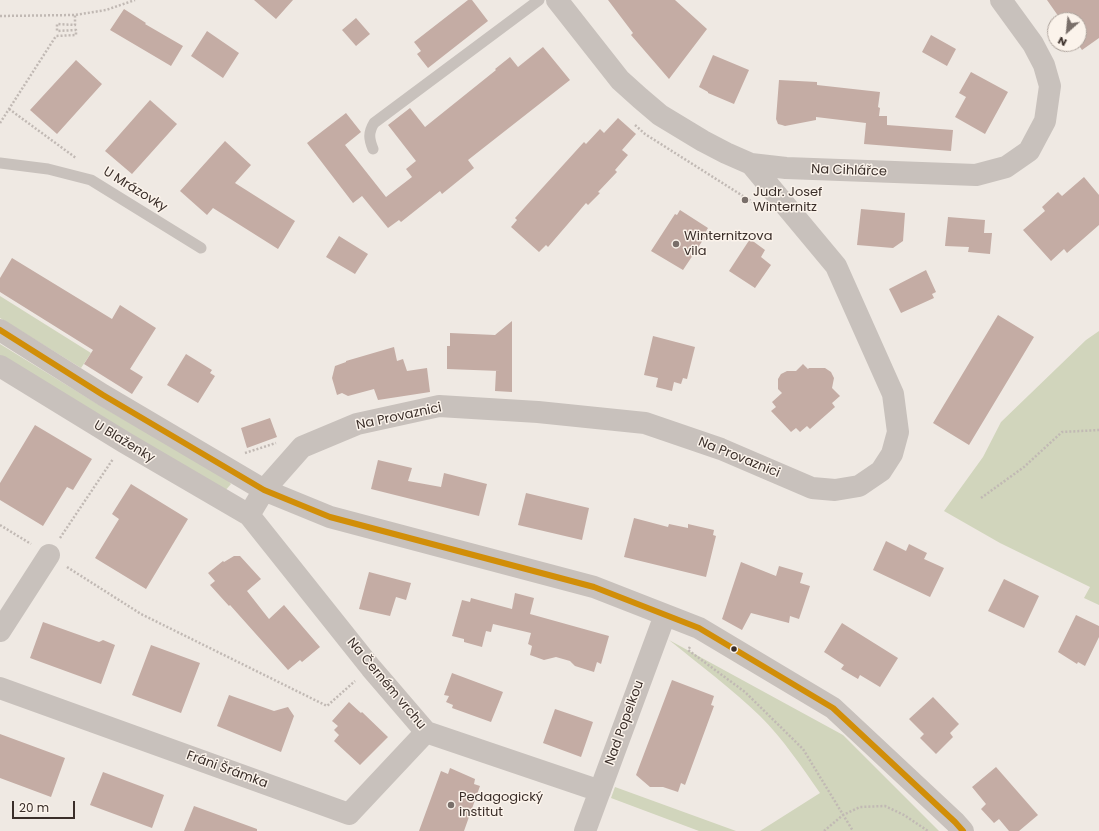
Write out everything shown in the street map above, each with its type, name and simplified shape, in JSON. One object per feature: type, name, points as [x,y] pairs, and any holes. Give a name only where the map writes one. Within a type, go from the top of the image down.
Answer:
[{"type":"street","name":"Na Cihlářce","points":[[557,0],[620,80],[660,115],[702,141],[751,164],[820,170],[976,175],[1006,167],[1029,151],[1045,121],[1050,86],[1044,65],[1033,44],[1001,0]]},
{"type":"street","name":"Na Provaznici","points":[[264,490],[302,447],[357,424],[439,406],[538,412],[645,423],[722,449],[812,488],[835,490],[859,486],[881,471],[892,454],[898,432],[893,394],[836,266],[751,164]]},
{"type":"street","points":[[0,330],[103,396],[264,490],[330,517],[594,588],[699,628],[833,708],[963,831]]},
{"type":"street","name":"U Blaženky","points":[[0,366],[124,442],[249,515]]},
{"type":"street","points":[[249,515],[264,490]]},
{"type":"street","name":"Na Černém vrchu","points":[[249,515],[371,668],[426,732],[600,791]]},
{"type":"street","points":[[0,631],[49,555]]},
{"type":"street","name":"Nad Popelkou","points":[[585,831],[665,615]]},
{"type":"street","name":"Fráni Šrámka","points":[[0,688],[350,823],[426,732]]},
{"type":"lane","points":[[373,149],[369,138],[370,130],[374,123],[539,0]]},
{"type":"lane","name":"U Mrázovky","points":[[0,163],[48,169],[91,180],[201,248]]},
{"type":"path","points":[[0,16],[75,16],[106,10],[135,0]]},
{"type":"path","points":[[0,123],[56,36],[76,35],[76,30],[57,31],[57,24],[75,25],[75,16]]},
{"type":"path","points":[[9,109],[82,162]]},
{"type":"path","points":[[634,124],[645,134],[755,204]]},
{"type":"path","points":[[981,498],[1024,467],[1062,432],[1099,430]]},
{"type":"path","points":[[244,453],[279,442]]},
{"type":"path","points":[[49,555],[104,474]]},
{"type":"path","points":[[0,525],[141,614],[327,706],[371,668]]},
{"type":"path","points":[[699,628],[688,650],[744,692],[802,749],[853,831]]},
{"type":"path","points":[[824,831],[843,815],[860,807],[885,806],[904,815],[928,831]]},
{"type":"green space","points":[[0,296],[91,353],[81,368],[0,318]]},
{"type":"green space","points":[[1099,331],[1099,605],[1084,598],[1090,587],[1000,543],[944,511],[983,457],[1001,422],[1086,340]]},
{"type":"green space","points":[[0,344],[104,408],[226,478],[231,484],[224,492],[0,358]]},
{"type":"green space","points":[[669,640],[843,735],[939,831],[760,831],[820,793],[799,763],[760,716]]},
{"type":"green space","points":[[615,787],[736,831],[699,831],[611,798]]},
{"type":"building","points":[[254,0],[293,0],[276,19]]},
{"type":"building","points":[[468,0],[472,0],[488,21],[428,68],[417,54],[421,51],[414,42]]},
{"type":"building","points":[[608,0],[675,0],[707,29],[669,79],[631,35],[633,33]]},
{"type":"building","points":[[1047,0],[1099,0],[1099,38],[1087,46],[1087,12],[1055,12]]},
{"type":"building","points":[[124,9],[146,23],[145,24],[183,46],[171,66],[110,30]]},
{"type":"building","points":[[356,18],[370,34],[356,46],[342,30]]},
{"type":"building","points":[[207,31],[239,53],[223,78],[191,56]]},
{"type":"building","points":[[931,35],[956,49],[947,66],[922,52]]},
{"type":"building","points":[[543,47],[570,80],[468,160],[474,168],[442,194],[440,191],[401,222],[399,220],[388,228],[362,196],[353,203],[307,143],[346,113],[361,132],[345,145],[386,197],[412,177],[406,169],[416,161],[388,125],[410,108],[425,127],[510,57],[518,67]]},
{"type":"building","points":[[713,55],[749,70],[734,104],[708,93],[699,87]]},
{"type":"building","points":[[76,60],[102,84],[57,134],[30,110]]},
{"type":"building","points":[[971,72],[1008,92],[985,134],[955,117],[966,97],[959,93]]},
{"type":"building","points":[[779,80],[817,82],[817,85],[880,92],[878,107],[880,108],[879,116],[887,116],[887,125],[953,130],[951,151],[864,144],[866,123],[816,117],[816,120],[785,126],[778,124],[776,119]]},
{"type":"building","points":[[150,100],[177,124],[132,174],[105,151]]},
{"type":"building","points":[[618,118],[636,134],[622,150],[628,155],[615,170],[617,172],[598,192],[600,193],[588,205],[586,203],[548,247],[546,245],[539,252],[511,227],[517,220],[515,218],[584,142],[586,144],[600,129],[604,133]]},
{"type":"building","points":[[225,141],[251,165],[235,183],[295,221],[278,249],[213,208],[207,215],[180,191]]},
{"type":"building","points":[[1084,177],[1099,195],[1099,225],[1067,253],[1064,249],[1051,261],[1023,230],[1045,211],[1042,207],[1058,192],[1062,196]]},
{"type":"building","points":[[861,209],[905,213],[903,241],[893,248],[857,245]]},
{"type":"building","name":"Winternitzova vila","points":[[680,210],[708,228],[705,233],[707,234],[683,270],[651,251],[675,214],[677,215]]},
{"type":"building","points":[[948,217],[985,220],[984,233],[992,233],[990,254],[968,252],[969,247],[945,246]]},
{"type":"building","points":[[339,236],[368,254],[355,274],[326,257]]},
{"type":"building","points":[[750,239],[765,250],[761,257],[771,265],[755,288],[729,271]]},
{"type":"building","points":[[12,258],[112,319],[120,305],[156,328],[130,369],[143,377],[132,394],[84,364],[93,350],[0,292],[0,278]]},
{"type":"building","points":[[926,270],[936,292],[932,294],[934,298],[901,313],[889,289]]},
{"type":"building","points":[[998,315],[1034,337],[969,445],[933,423]]},
{"type":"building","points":[[512,321],[512,392],[495,391],[496,371],[500,371],[447,369],[447,346],[450,346],[450,333],[495,335]]},
{"type":"building","points":[[653,336],[695,347],[687,379],[683,378],[681,384],[674,382],[672,391],[656,387],[658,378],[644,375]]},
{"type":"building","points":[[394,347],[397,361],[403,359],[407,371],[427,368],[430,392],[378,400],[374,389],[348,396],[342,393],[337,395],[332,378],[335,366],[346,361]]},
{"type":"building","points":[[186,354],[212,370],[210,373],[215,376],[198,403],[167,385]]},
{"type":"building","points":[[803,364],[808,369],[825,368],[831,372],[834,378],[832,388],[840,396],[832,403],[835,407],[810,429],[807,426],[800,432],[796,428],[791,432],[771,411],[776,407],[772,402],[782,393],[778,389],[778,379],[781,374],[787,371],[796,371]]},
{"type":"building","points":[[270,418],[277,437],[247,448],[241,428]]},
{"type":"building","points":[[35,425],[92,459],[73,490],[67,487],[43,526],[0,500],[0,483]]},
{"type":"building","points":[[378,460],[412,468],[408,481],[441,487],[444,473],[487,484],[479,516],[371,489]]},
{"type":"building","points":[[131,484],[188,519],[146,589],[95,558],[119,519],[112,514]]},
{"type":"building","points":[[526,493],[589,508],[582,540],[518,525]]},
{"type":"building","points":[[634,518],[668,527],[669,524],[688,528],[688,524],[714,530],[713,535],[716,536],[706,577],[624,557]]},
{"type":"building","points":[[886,541],[906,551],[909,544],[927,553],[924,559],[944,568],[930,597],[873,570]]},
{"type":"building","points":[[234,556],[240,556],[261,579],[247,591],[269,619],[284,605],[320,647],[302,662],[300,660],[288,670],[230,605],[229,606],[210,585],[215,581],[208,573],[223,561],[224,562]]},
{"type":"building","points":[[741,562],[776,576],[779,566],[803,573],[800,583],[810,586],[799,619],[790,616],[789,623],[751,613],[742,630],[722,619]]},
{"type":"building","points":[[369,572],[411,583],[406,600],[396,597],[390,616],[359,609]]},
{"type":"building","points":[[1004,579],[1039,596],[1024,628],[988,611]]},
{"type":"building","points":[[515,593],[534,598],[530,614],[609,636],[601,664],[597,662],[594,672],[575,666],[570,661],[556,657],[544,660],[530,655],[532,646],[528,644],[531,633],[493,624],[491,632],[486,631],[482,647],[464,642],[464,639],[452,636],[462,600],[470,602],[471,598],[512,609]]},
{"type":"building","points":[[1076,615],[1099,626],[1099,637],[1085,666],[1078,662],[1077,664],[1058,652]]},
{"type":"building","points":[[43,622],[99,642],[103,640],[115,645],[101,684],[30,658]]},
{"type":"building","points":[[842,623],[898,658],[880,687],[860,675],[858,679],[841,669],[844,665],[824,652]]},
{"type":"building","points":[[151,645],[200,663],[181,713],[132,695]]},
{"type":"building","points":[[452,673],[503,692],[491,722],[452,708],[453,705],[446,702],[449,696],[444,695]]},
{"type":"building","points":[[672,680],[714,696],[711,705],[714,706],[685,785],[681,783],[678,792],[663,787],[650,787],[636,775]]},
{"type":"building","points":[[229,695],[274,711],[288,707],[294,716],[281,752],[217,726]]},
{"type":"building","points":[[933,697],[959,724],[950,733],[953,737],[936,754],[920,738],[924,734],[909,719]]},
{"type":"building","points":[[349,702],[361,713],[362,712],[388,737],[360,765],[334,741],[339,735],[334,730],[338,726],[332,721]]},
{"type":"building","points":[[555,709],[593,722],[581,757],[543,743]]},
{"type":"building","points":[[0,734],[65,758],[51,797],[0,778]]},
{"type":"building","points":[[996,767],[1038,815],[1019,831],[1009,831],[999,819],[994,823],[981,809],[986,804],[972,787]]},
{"type":"building","name":"Pedagogický institut","points":[[450,768],[475,779],[474,784],[480,786],[464,831],[419,831],[441,771],[448,774]]},
{"type":"building","points":[[103,772],[164,795],[152,828],[90,805]]},
{"type":"building","points":[[194,806],[257,829],[257,831],[184,831]]},
{"type":"transit line","points":[[0,330],[103,395],[264,490],[330,517],[594,587],[699,628],[833,708],[963,831]]},
{"type":"place","name":"Judr. Josef Winternitz","points":[[745,200]]},
{"type":"place","name":"Winternitzova vila","points":[[676,244]]},
{"type":"place","name":"Pedagogický institut","points":[[451,805]]}]
